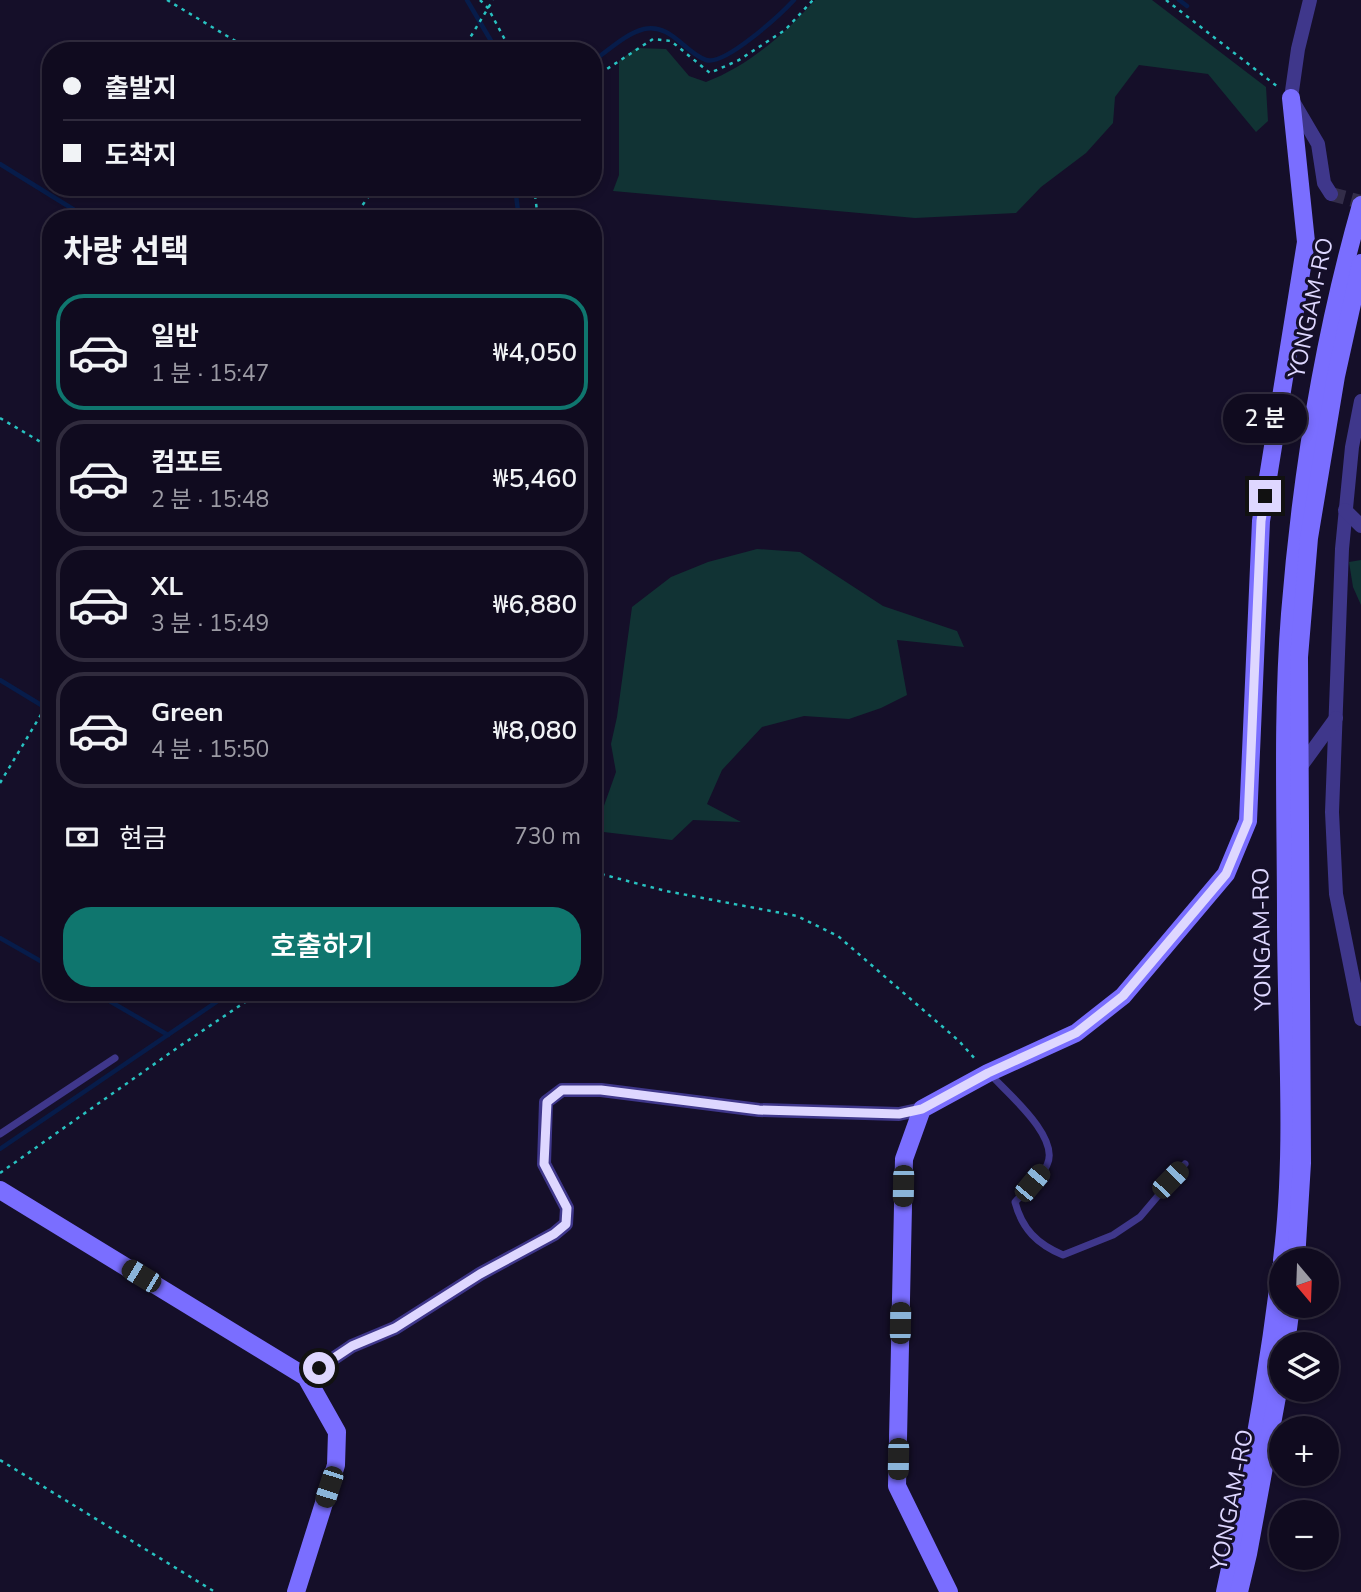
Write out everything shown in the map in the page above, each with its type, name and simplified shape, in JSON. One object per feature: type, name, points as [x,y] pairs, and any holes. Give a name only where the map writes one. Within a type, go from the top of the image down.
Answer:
[{"type":"main road","points":[[949,1592],[897,1486],[904,1159],[922,1109],[988,1073],[1076,1033],[1123,996],[1226,874],[1248,821],[1261,521],[1306,242],[1291,98]]},
{"type":"main road","name":"YONGAM-RO","points":[[1284,1248],[1289,1106],[1286,706],[1290,615],[1312,422],[1328,334],[1361,205]]},
{"type":"main road","name":"YONGAM-RO","points":[[1297,1248],[1302,1163],[1299,657],[1309,538],[1336,376],[1361,263]]},
{"type":"main road","points":[[0,1190],[306,1377],[337,1432],[336,1465],[296,1592]]},
{"type":"main road","name":"YONGAM-RO","points":[[1225,1592],[1251,1475],[1275,1318]]},
{"type":"main road","name":"YONGAM-RO","points":[[1239,1592],[1276,1402]]},
{"type":"street","points":[[1310,0],[1298,49],[1291,98],[1318,144],[1324,183],[1331,194]]},
{"type":"street","points":[[1361,401],[1352,447],[1345,510],[1332,813],[1336,894],[1361,1019]]},
{"type":"street","points":[[1345,510],[1361,526]]},
{"type":"street","points":[[1298,769],[1336,718]]},
{"type":"street","points":[[306,1377],[352,1346],[395,1328],[480,1274],[554,1234],[566,1224],[567,1208],[544,1164],[547,1102],[562,1090],[601,1090],[759,1110],[899,1114],[922,1109]]},
{"type":"lane","points":[[0,1134],[115,1058]]},
{"type":"lane","points":[[988,1073],[1042,1130],[1049,1146],[1048,1164],[1015,1202],[1025,1228],[1051,1250],[1063,1255],[1113,1235],[1140,1217],[1185,1164]]},
{"type":"path","points":[[167,0],[237,42]]},
{"type":"path","points":[[480,0],[506,42]]},
{"type":"path","points":[[467,42],[493,0]]},
{"type":"path","points":[[602,72],[653,39],[671,41],[709,73],[739,60],[785,30],[813,0]]},
{"type":"path","points":[[1166,0],[1291,98]]},
{"type":"path","points":[[0,418],[42,443]]},
{"type":"path","points":[[0,783],[42,714]]},
{"type":"path","points":[[602,874],[666,891],[797,916],[838,936],[959,1041],[988,1073]]},
{"type":"path","points":[[0,1173],[247,1001]]},
{"type":"path","points":[[0,1460],[215,1592]]},
{"type":"green space","points":[[815,0],[1152,0],[1266,87],[1268,121],[1256,132],[1208,74],[1139,65],[1115,97],[1113,123],[1086,153],[1041,187],[1016,213],[915,218],[613,191],[619,175],[619,61],[636,48],[666,49],[689,76],[706,82],[737,67],[765,48]]},
{"type":"green space","points":[[757,549],[800,552],[883,606],[957,631],[964,647],[897,640],[907,695],[849,719],[804,716],[762,727],[722,770],[707,804],[741,822],[693,820],[672,840],[602,832],[602,811],[616,772],[611,744],[632,607],[671,577],[708,562]]},
{"type":"green space","points":[[1361,560],[1361,605],[1353,587],[1349,562]]},
{"type":"waterway","points":[[467,0],[492,42]]},
{"type":"waterway","points":[[602,54],[630,35],[654,28],[670,34],[698,56],[715,60],[752,38],[794,0]]},
{"type":"waterway","points":[[1179,0],[1187,6]]},
{"type":"waterway","points":[[0,164],[42,190]]},
{"type":"waterway","points":[[52,196],[74,210]]},
{"type":"waterway","points":[[516,196],[518,210]]},
{"type":"waterway","points":[[0,680],[42,706]]},
{"type":"waterway","points":[[0,938],[42,962]]},
{"type":"waterway","points":[[109,1001],[168,1035]]},
{"type":"waterway","points":[[0,1149],[218,1001]]},
{"type":"tunnel","points":[[1331,194],[1361,202]]},
{"type":"route","points":[[319,1368],[352,1346],[395,1328],[480,1274],[554,1234],[566,1224],[567,1208],[544,1164],[547,1102],[562,1090],[601,1090],[759,1110],[899,1114],[922,1109],[988,1073],[1076,1033],[1123,996],[1226,874],[1248,821],[1261,521],[1265,496]]}]
